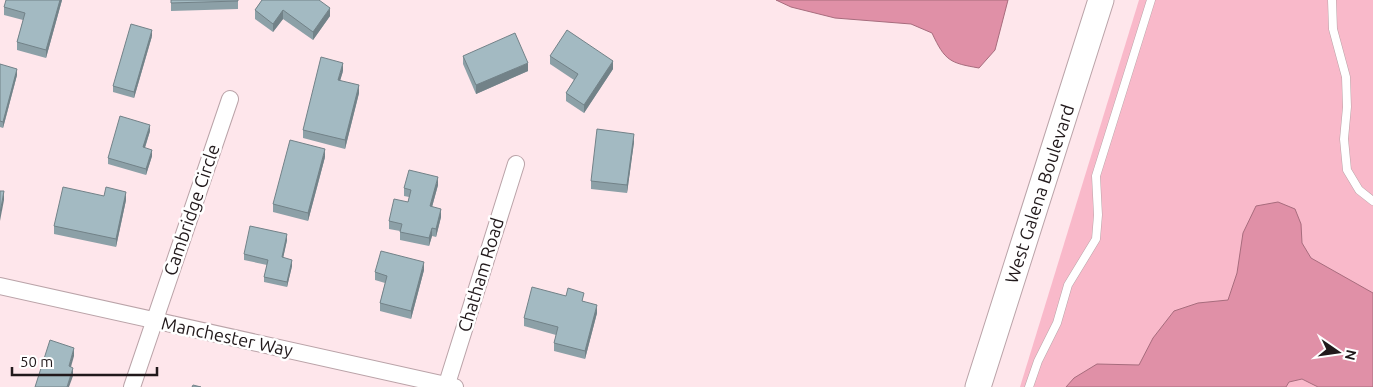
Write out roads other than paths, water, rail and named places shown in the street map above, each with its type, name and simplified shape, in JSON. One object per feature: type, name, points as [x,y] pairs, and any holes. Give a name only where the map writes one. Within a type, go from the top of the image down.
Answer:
[{"type":"main road","name":"West Galena Boulevard","points":[[978,387],[1100,0]]},
{"type":"street","name":"Cambridge Circle","points":[[132,387],[230,99]]},
{"type":"street","name":"Chatham Road","points":[[449,386],[516,164]]},
{"type":"street","name":"Manchester Way","points":[[0,286],[449,386]]},
{"type":"lane","points":[[1029,387],[1038,361],[1057,323],[1068,285],[1096,239],[1098,215],[1096,176],[1151,0]]},
{"type":"lane","points":[[1332,0],[1333,29],[1346,77],[1348,107],[1344,139],[1347,170],[1359,190],[1373,201]]}]
